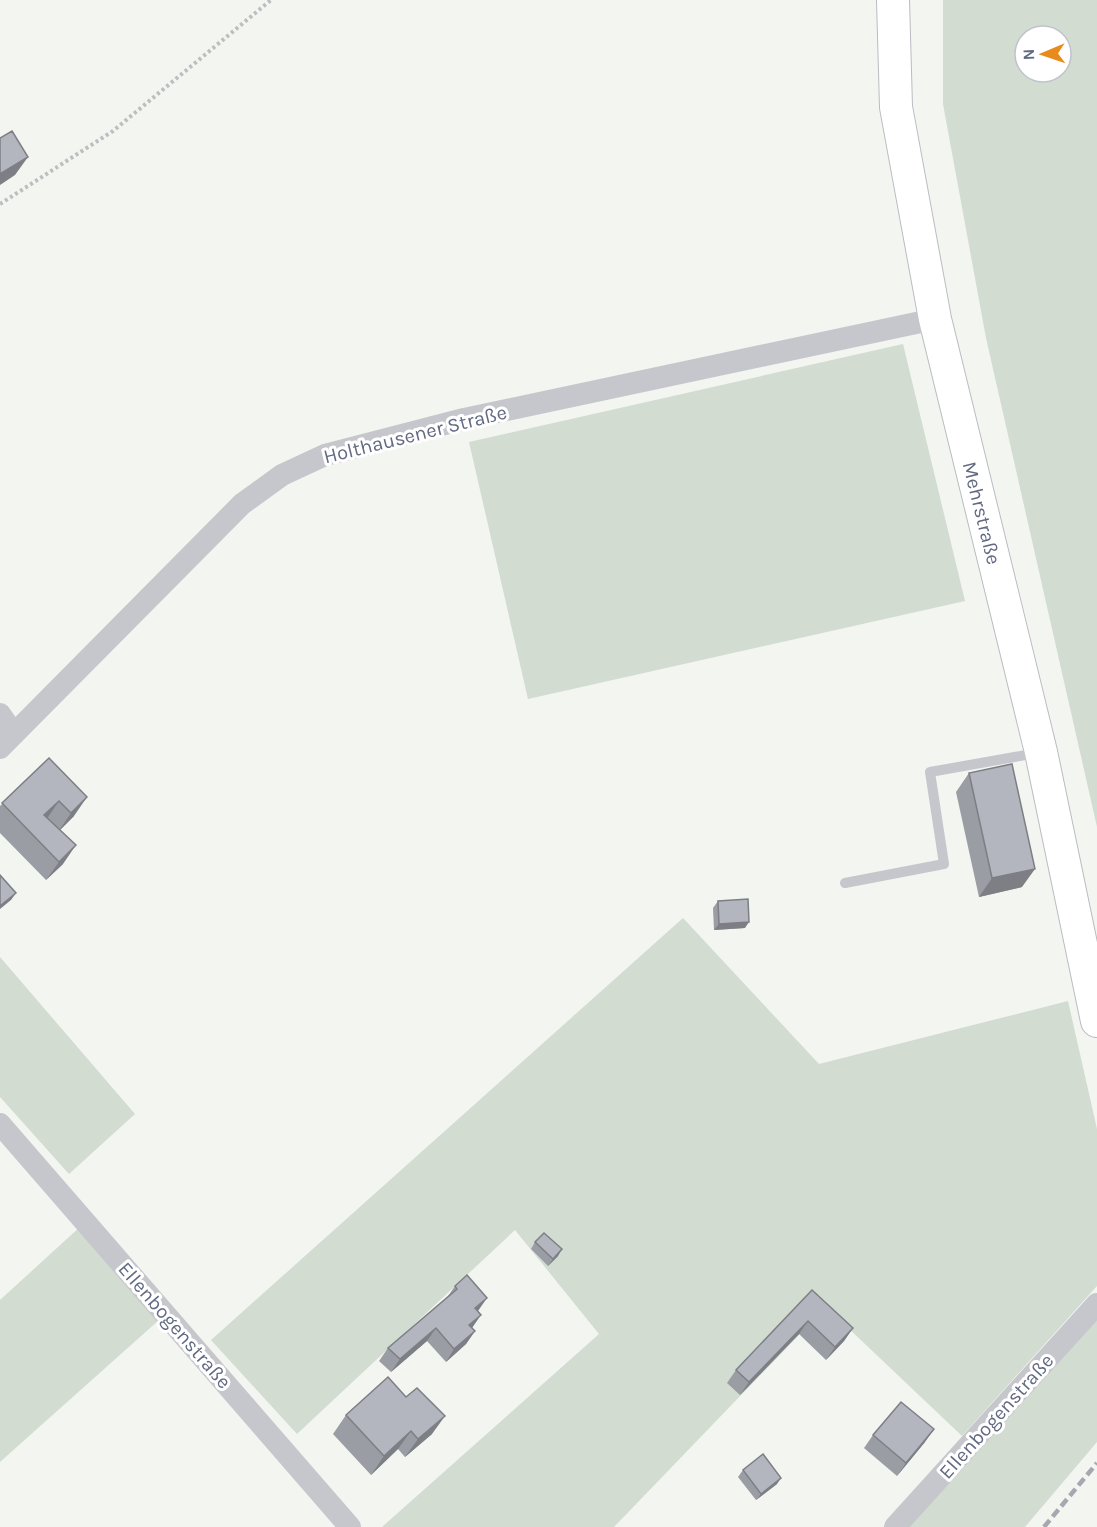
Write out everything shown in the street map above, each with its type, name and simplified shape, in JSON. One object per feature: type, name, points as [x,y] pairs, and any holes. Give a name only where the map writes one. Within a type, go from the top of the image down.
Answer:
[{"type":"street","name":"Mehrstraße","points":[[893,0],[896,107],[935,319],[1041,752],[1097,1021]]},
{"type":"street","name":"Holthausener Straße","points":[[7,741],[243,504],[282,475],[325,455],[464,419],[935,319]]},
{"type":"street","points":[[0,714],[7,741]]},
{"type":"street","name":"Ellenbogenstraße","points":[[0,1124],[350,1527]]},
{"type":"street","name":"Ellenbogenstraße","points":[[895,1527],[1097,1304]]},
{"type":"lane","points":[[845,883],[944,864],[930,772],[1041,752]]},
{"type":"path","points":[[0,204],[112,131],[271,0]]},
{"type":"shaded area","points":[[943,0],[1097,0],[1097,827],[986,338],[943,104]]},
{"type":"shaded area","points":[[903,344],[965,601],[528,699],[469,442]]},
{"type":"shaded area","points":[[683,918],[819,1064],[1068,1001],[1097,1129],[1097,1286],[962,1436],[826,1307],[614,1527],[382,1527],[599,1334],[515,1230],[297,1434],[211,1340]]},
{"type":"shaded area","points":[[0,957],[135,1114],[69,1174],[0,1097]]},
{"type":"shaded area","points":[[81,1226],[159,1320],[0,1462],[0,1300]]},
{"type":"shaded area","points":[[1097,1315],[1097,1442],[1025,1527],[907,1527]]},
{"type":"building","points":[[12,131],[28,157],[0,174],[0,138]]},
{"type":"building","points":[[49,758],[87,797],[71,813],[59,801],[44,815],[76,845],[59,862],[2,803]]},
{"type":"building","points":[[1012,764],[1035,869],[992,878],[969,773]]},
{"type":"building","points":[[0,875],[16,893],[0,906]]},
{"type":"building","points":[[748,899],[749,922],[719,924],[718,901]]},
{"type":"building","points":[[544,1233],[562,1249],[553,1259],[535,1242]]},
{"type":"building","points":[[467,1275],[487,1298],[475,1308],[481,1315],[469,1325],[475,1331],[454,1349],[436,1328],[400,1359],[388,1348],[457,1289],[455,1286]]},
{"type":"building","points":[[812,1290],[853,1328],[835,1347],[808,1321],[749,1382],[736,1370]]},
{"type":"building","points":[[388,1377],[406,1397],[417,1388],[445,1416],[418,1439],[411,1431],[384,1456],[346,1415]]},
{"type":"building","points":[[901,1402],[934,1429],[906,1463],[873,1435]]},
{"type":"building","points":[[763,1454],[781,1478],[761,1494],[743,1470]]},
{"type":"railway","points":[[1044,1527],[1097,1463]]}]
